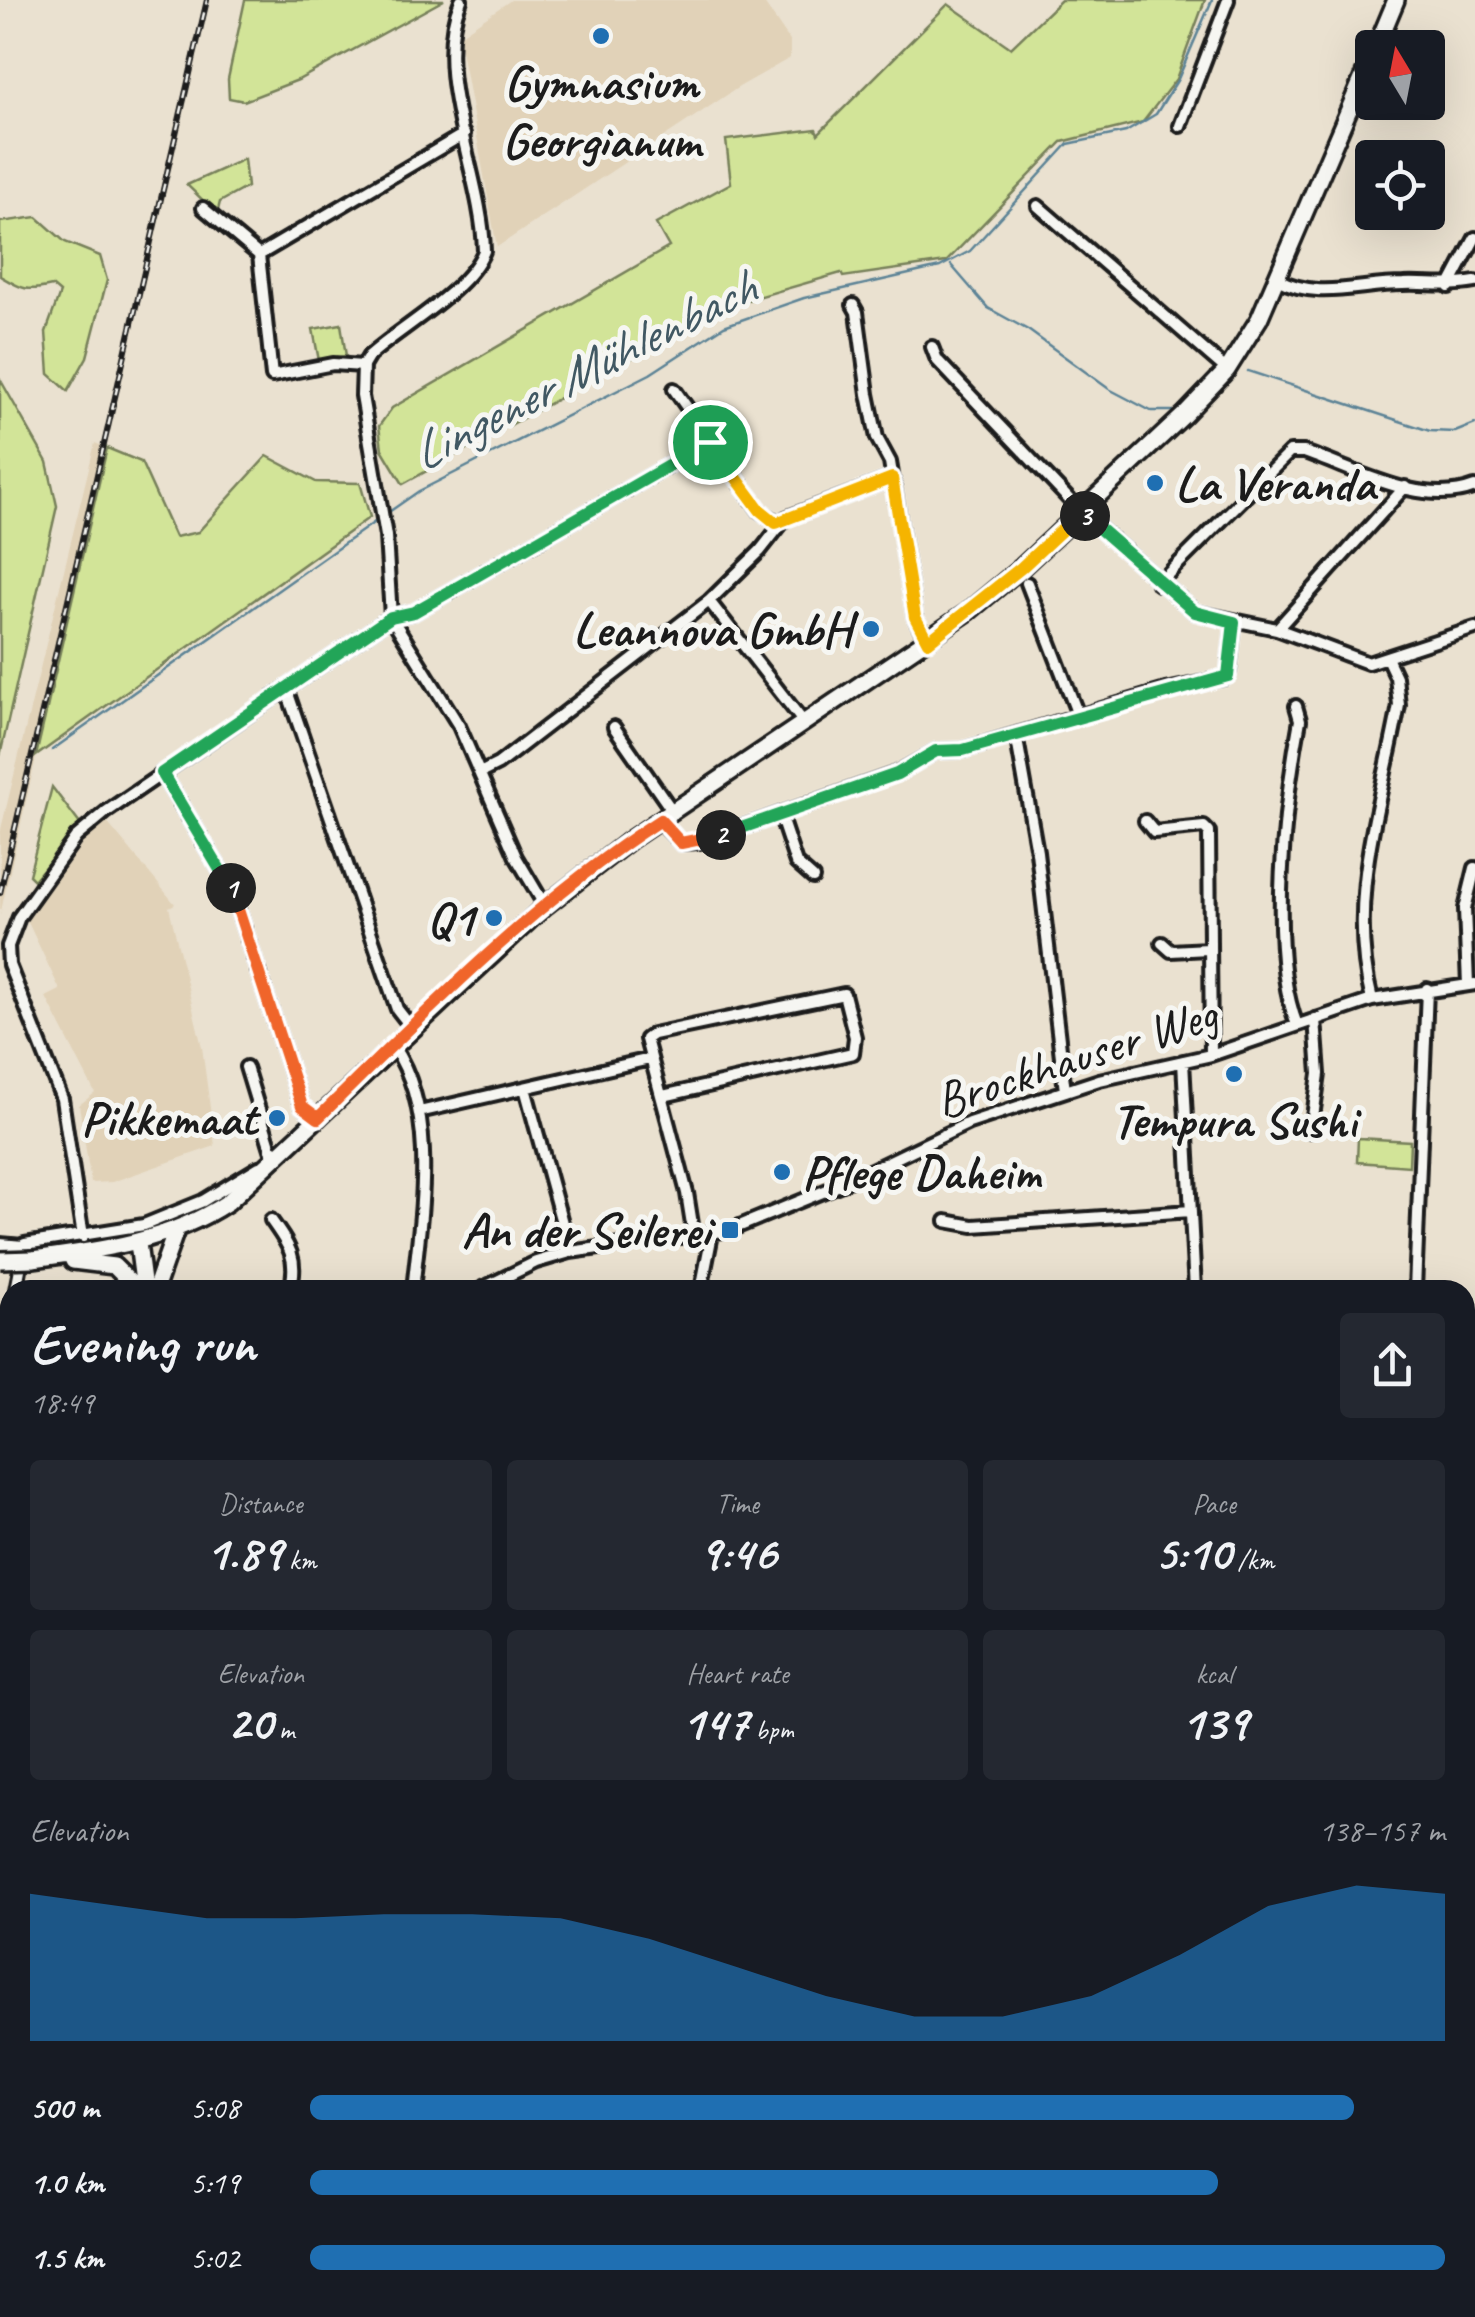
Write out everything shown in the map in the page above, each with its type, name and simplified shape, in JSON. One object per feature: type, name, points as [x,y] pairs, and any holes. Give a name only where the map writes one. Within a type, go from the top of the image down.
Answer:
[{"type":"street","points":[[460,0],[450,41],[484,237],[478,266],[379,346],[363,366],[362,396],[385,531],[391,617],[459,726],[521,867],[545,906]]},
{"type":"street","points":[[1180,126],[1228,0]]},
{"type":"street","points":[[1384,30],[1396,0]]},
{"type":"street","points":[[0,1260],[138,1242],[176,1230],[228,1202],[410,1027],[545,906],[666,816],[928,642],[1021,568],[1227,370],[1277,279],[1355,96]]},
{"type":"street","points":[[258,255],[451,138],[464,134]]},
{"type":"street","points":[[1038,206],[1227,370]]},
{"type":"street","points":[[203,208],[258,255],[272,376],[333,364],[363,366]]},
{"type":"street","points":[[1449,287],[1475,238]]},
{"type":"street","points":[[1277,279],[1298,290],[1326,293],[1406,283],[1449,287],[1475,282]]},
{"type":"street","points":[[853,305],[877,438],[887,454],[892,478],[915,617],[928,642]]},
{"type":"street","points":[[932,346],[938,360],[1081,512],[1158,584],[1195,612],[1277,629],[1368,663],[1388,660],[1475,628]]},
{"type":"street","points":[[674,390],[760,510],[779,523]]},
{"type":"street","points":[[80,1250],[62,1099],[15,984],[8,946],[18,918],[76,837],[162,773],[287,692],[391,617],[414,612],[710,442]]},
{"type":"street","points":[[1158,584],[1290,452],[1304,452],[1405,487],[1448,494],[1475,488]]},
{"type":"street","points":[[480,773],[498,764],[709,601],[760,552],[779,523],[797,511],[892,478]]},
{"type":"street","points":[[1277,629],[1405,487]]},
{"type":"street","points":[[1027,583],[1078,715]]},
{"type":"street","points":[[709,601],[805,724]]},
{"type":"street","points":[[614,727],[666,816],[674,838],[689,844],[897,774],[936,751],[963,750],[1228,676],[1234,622]]},
{"type":"street","points":[[1372,1000],[1362,954],[1361,895],[1398,704],[1396,677],[1388,660]]},
{"type":"street","points":[[287,692],[398,1008],[410,1027]]},
{"type":"street","points":[[1296,706],[1300,720],[1284,813],[1284,969],[1296,1025]]},
{"type":"street","points":[[1016,734],[1035,836],[1064,1091]]},
{"type":"street","points":[[162,773],[231,888],[302,1106],[318,1118]]},
{"type":"street","points":[[780,815],[796,863],[813,878]]},
{"type":"street","points":[[1145,821],[1154,832],[1208,829],[1212,1055]]},
{"type":"street","points":[[1472,985],[1465,909],[1475,868]]},
{"type":"street","points":[[1162,943],[1171,951],[1208,949]]},
{"type":"street","name":"Brockhauser Weg","points":[[499,1280],[536,1262],[570,1252],[712,1234],[842,1184],[969,1123],[1064,1091],[1128,1071],[1212,1055],[1372,1000],[1472,985]]},
{"type":"street","points":[[1415,1280],[1428,989]]},
{"type":"street","points":[[662,1096],[853,1053],[856,1048],[846,999],[840,992],[653,1034],[646,1039],[694,1236]]},
{"type":"street","points":[[1311,1130],[1319,1074],[1315,1019]]},
{"type":"street","points":[[392,1045],[410,1076],[418,1112],[421,1192],[414,1280]]},
{"type":"street","points":[[418,1112],[650,1058]]},
{"type":"street","points":[[1183,1061],[1194,1280]]},
{"type":"street","points":[[246,1067],[276,1158]]},
{"type":"street","points":[[525,1088],[570,1252]]},
{"type":"street","points":[[80,1250],[177,1213],[276,1158]]},
{"type":"street","points":[[946,1220],[973,1226],[1191,1211]]},
{"type":"street","points":[[271,1220],[293,1253],[293,1280]]},
{"type":"street","points":[[158,1280],[176,1230]]},
{"type":"street","points":[[703,1280],[712,1234]]},
{"type":"street","points":[[138,1242],[140,1280]]},
{"type":"street","points":[[0,1244],[26,1258]]},
{"type":"street","points":[[80,1250],[114,1266],[130,1280]]},
{"type":"street","points":[[19,1280],[26,1258]]},
{"type":"shaded area","points":[[511,0],[762,0],[790,41],[790,58],[739,87],[497,247],[460,44],[461,34]]},
{"type":"shaded area","points":[[95,443],[107,448],[0,915],[0,833]]},
{"type":"shaded area","points":[[106,821],[175,904],[169,907],[202,1047],[215,1146],[112,1182],[91,1183],[79,1105],[95,1093],[46,997],[60,990],[25,916],[81,843]]},
{"type":"green space","points":[[245,0],[444,0],[298,80],[244,101],[229,98],[228,79]]},
{"type":"green space","points":[[1061,0],[1205,0],[1176,79],[1143,122],[1062,142],[946,262],[843,277],[841,273],[727,306],[403,484],[382,449],[379,426],[392,408],[669,247],[656,224],[731,183],[726,140],[816,129],[818,134],[948,4],[1011,48]]},
{"type":"green space","points":[[244,159],[247,187],[220,202],[217,214],[187,185]]},
{"type":"green space","points":[[37,217],[65,242],[100,256],[107,280],[87,357],[68,391],[49,374],[46,332],[60,293],[52,286],[24,288],[0,276],[0,222]]},
{"type":"green space","points":[[341,324],[346,356],[319,361],[313,329]]},
{"type":"green space","points":[[0,379],[47,462],[57,506],[0,756]]},
{"type":"green space","points":[[107,448],[141,462],[175,537],[198,532],[267,456],[316,482],[360,483],[370,517],[36,756]]},
{"type":"green space","points":[[52,787],[80,824],[34,880],[29,875]]},
{"type":"green space","points":[[1358,1138],[1410,1141],[1409,1166],[1357,1162]]},
{"type":"waterway","name":"Lingener Mühlenbach","points":[[386,514],[419,491],[650,374],[724,326],[804,298],[940,267],[970,251],[1068,144],[1126,132],[1156,114],[1178,79],[1212,0]]},
{"type":"waterway","points":[[951,265],[988,308],[1028,330],[1109,389],[1151,411],[1172,411]]},
{"type":"waterway","points":[[1248,371],[1430,431],[1455,432],[1475,424]]},
{"type":"waterway","name":"Lingener Mühlenbach","points":[[52,750],[379,519]]},
{"type":"railway","points":[[0,893],[207,0]]},
{"type":"place","name":"Gymnasium Georgianum","points":[[601,36]]},
{"type":"place","name":"La Veranda","points":[[1155,483]]},
{"type":"place","name":"Leannova GmbH","points":[[871,629]]},
{"type":"place","name":"Q1","points":[[494,918]]},
{"type":"place","name":"Tempura Sushi","points":[[1234,1074]]},
{"type":"place","name":"Pikkemaat","points":[[277,1118]]},
{"type":"place","name":"Pflege Daheim","points":[[782,1172]]},
{"type":"place","name":"An der Seilerei","points":[[730,1230]]},
{"type":"route","points":[[710,442],[760,510],[776,523],[797,511],[892,478],[915,617],[928,642],[1021,568],[1081,512],[1158,584],[1195,612],[1234,622],[1228,676],[1166,690],[963,750],[936,751],[897,774],[700,842],[681,843],[660,820],[600,860],[545,906],[425,1013],[318,1118],[302,1106],[231,888],[162,773],[384,626],[391,617],[414,612],[710,442]]}]
